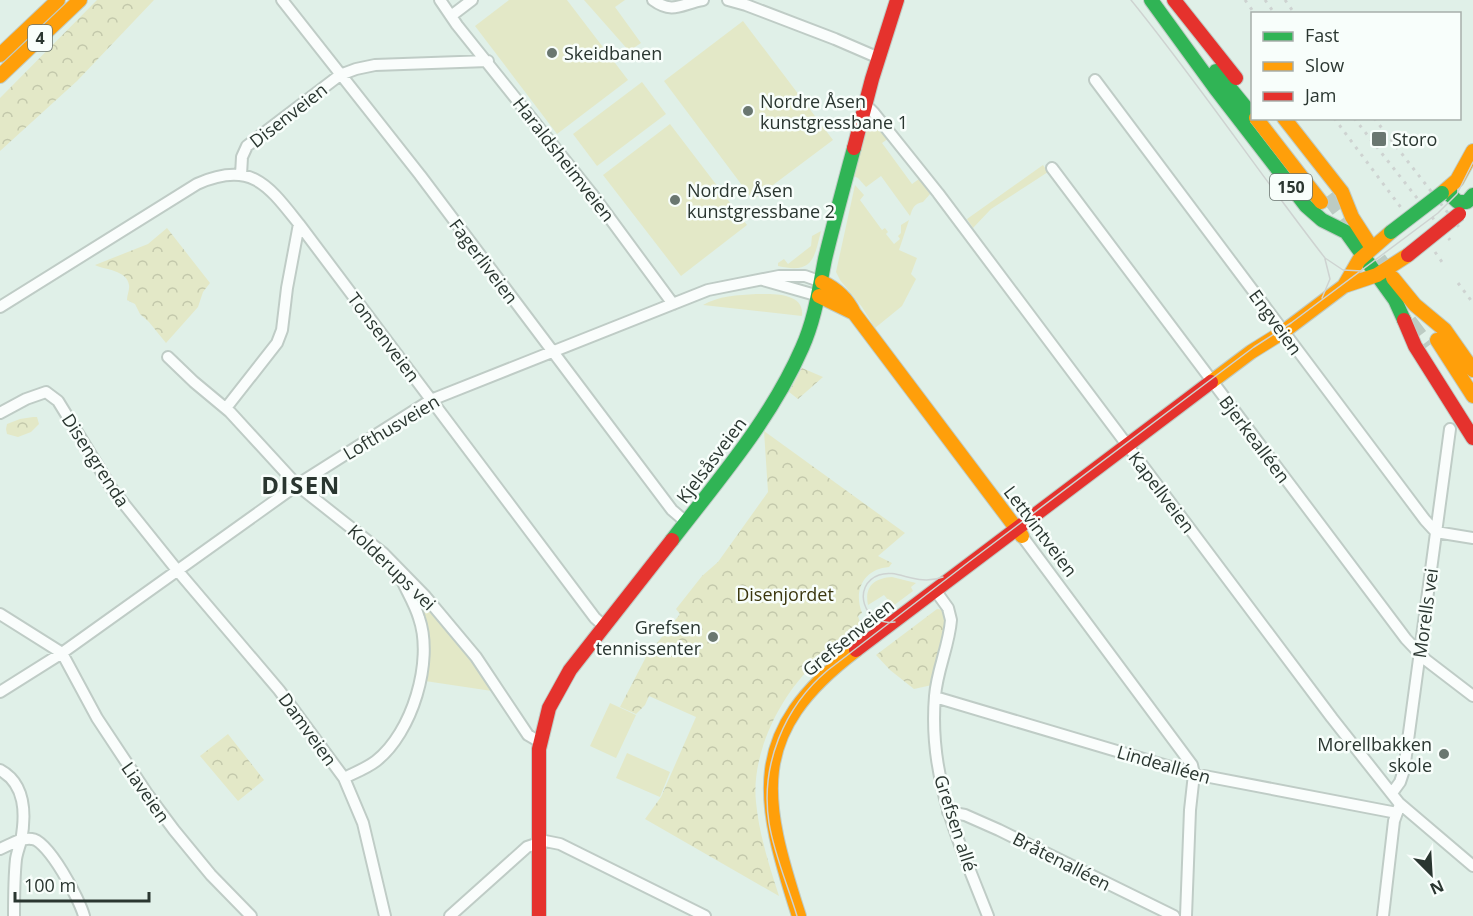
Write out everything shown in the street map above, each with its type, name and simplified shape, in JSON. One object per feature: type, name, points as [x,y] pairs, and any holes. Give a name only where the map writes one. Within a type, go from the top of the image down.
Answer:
[{"type":"main road","name":"4","points":[[0,55],[58,0]]},
{"type":"main road","name":"4","points":[[0,76],[80,0]]},
{"type":"main road","name":"Kjelsåsveien","points":[[539,916],[540,742],[547,713],[557,690],[604,626],[747,444],[786,382],[803,346],[820,289],[829,244],[866,105],[897,0]]},
{"type":"main road","name":"150","points":[[1152,0],[1251,114]]},
{"type":"main road","name":"150","points":[[1152,0],[1226,103],[1306,206],[1322,220],[1346,232],[1368,251]]},
{"type":"main road","points":[[1175,1],[1251,80]]},
{"type":"main road","points":[[1175,1],[1251,97]]},
{"type":"main road","name":"150","points":[[1258,120],[1325,198],[1270,120]]},
{"type":"main road","name":"150","points":[[1286,120],[1342,192],[1368,251],[1382,272],[1422,358],[1473,438]]},
{"type":"main road","name":"Grefsenveien","points":[[1344,286],[1354,266],[1391,232],[1464,193],[1473,151]]},
{"type":"main road","name":"Grefsenveien","points":[[799,916],[777,846],[770,814],[771,779],[781,737],[794,712],[818,683],[984,553],[1019,532],[1215,385],[1251,352],[1283,332],[1344,286],[1382,272],[1450,223],[1473,167]]},
{"type":"main road","name":"150","points":[[1382,272],[1415,305],[1445,330],[1473,370]]},
{"type":"main road","name":"Lettvintveien","points":[[820,289],[843,295],[854,313],[1019,532]]},
{"type":"main road","points":[[1473,396],[1432,343],[1473,417]]},
{"type":"street","name":"Fagerliveien","points":[[282,0],[420,175],[672,510],[686,522]]},
{"type":"street","name":"Haraldsheimveien","points":[[440,0],[592,194],[673,304]]},
{"type":"street","points":[[451,16],[472,0]]},
{"type":"street","points":[[653,0],[664,7],[673,8],[704,0]]},
{"type":"street","points":[[728,0],[835,39],[879,58]]},
{"type":"street","name":"Disenveien","points":[[241,175],[242,157],[247,146],[340,75],[375,65],[488,61]]},
{"type":"street","name":"Engveien","points":[[1095,80],[1436,532]]},
{"type":"street","name":"Kapellveien","points":[[866,105],[938,193],[1330,715],[1392,794],[1398,808],[1473,866]]},
{"type":"street","name":"Bjerkealléen","points":[[1052,168],[1406,639],[1420,655],[1473,696]]},
{"type":"street","points":[[0,307],[197,184],[220,176],[241,175]]},
{"type":"street","name":"Tonsenveien","points":[[241,175],[264,183],[299,224],[595,618],[604,626]]},
{"type":"street","points":[[226,408],[278,343],[299,224]]},
{"type":"street","name":"Lofthusveien","points":[[0,692],[62,652],[297,485],[431,400],[708,290],[793,275],[805,276],[820,289]]},
{"type":"street","name":"Kolderups vei","points":[[168,357],[226,408],[297,485],[370,543],[432,604],[476,657],[528,735],[540,742]]},
{"type":"street","name":"Disengrenda","points":[[0,413],[26,399],[46,392],[58,401],[112,489],[177,570]]},
{"type":"street","name":"Morells vei","points":[[1392,794],[1403,775],[1450,429]]},
{"type":"street","name":"Lettvintveien","points":[[1019,532],[1191,762],[1194,774]]},
{"type":"street","points":[[1436,532],[1473,538]]},
{"type":"street","points":[[344,778],[376,761],[398,737],[411,710],[422,675],[425,647],[420,618],[397,569]]},
{"type":"street","name":"Damveien","points":[[177,570],[279,690],[344,778],[363,823],[385,916]]},
{"type":"street","name":"Grefsen allé","points":[[935,590],[948,608],[951,620],[935,697],[935,735],[939,779],[958,843],[988,916]]},
{"type":"street","points":[[0,614],[62,652]]},
{"type":"street","name":"Liaveien","points":[[62,652],[97,718],[148,795],[211,875],[251,916]]},
{"type":"street","name":"Lindealléen","points":[[935,697],[1194,774],[1398,808]]},
{"type":"street","points":[[0,770],[8,774],[20,791],[25,809],[21,840],[16,856],[14,916]]},
{"type":"street","points":[[1186,916],[1190,810],[1194,774]]},
{"type":"street","points":[[1383,916],[1398,808]]},
{"type":"street","name":"Bråtenalléen","points":[[948,812],[965,815],[999,830],[1174,916]]},
{"type":"street","points":[[0,849],[31,838],[40,842],[59,867],[84,916]]},
{"type":"street","points":[[450,916],[522,851],[538,841],[560,844],[705,916]]},
{"type":"green space","points":[[97,0],[154,0],[77,81],[0,151],[0,98]]},
{"type":"green space","name":"Skeidbanen","points":[[509,0],[567,0],[628,80],[557,134],[475,26]]},
{"type":"green space","points":[[584,0],[625,0],[615,7],[641,43],[629,51]]},
{"type":"green space","name":"Nordre Åsen kunstgressbane 1","points":[[743,21],[833,140],[753,200],[664,81]]},
{"type":"green space","points":[[642,82],[666,114],[597,166],[573,134]]},
{"type":"green space","points":[[867,122],[876,123],[889,138],[882,143],[912,184],[919,179],[931,193],[923,202],[914,206],[910,216],[881,176],[866,187],[858,178],[849,174]]},
{"type":"green space","name":"Nordre Åsen kunstgressbane 2","points":[[670,124],[747,225],[681,276],[603,175]]},
{"type":"green space","points":[[1043,165],[1048,172],[991,209],[973,228],[967,219]]},
{"type":"green space","points":[[855,185],[864,195],[860,200],[882,230],[885,228],[888,232],[886,234],[894,244],[900,239],[898,236],[901,233],[901,225],[909,220],[899,250],[917,258],[911,274],[916,279],[902,306],[875,328],[836,272]]},
{"type":"green space","points":[[167,228],[210,283],[203,292],[198,307],[166,343],[140,314],[135,304],[127,300],[129,287],[124,276],[95,265],[148,244]]},
{"type":"green space","points":[[821,231],[810,262],[798,268],[778,266],[778,263],[784,259],[788,264],[811,246],[812,236]]},
{"type":"green space","points":[[756,294],[793,298],[802,308],[802,316],[703,305],[722,298]]},
{"type":"green space","points":[[802,368],[823,377],[798,399],[789,392]]},
{"type":"green space","points":[[37,417],[39,424],[31,432],[18,437],[7,434],[7,424]]},
{"type":"green space","name":"Disenjordet","points":[[764,431],[905,533],[878,556],[892,563],[889,567],[873,572],[863,582],[859,596],[862,613],[858,616],[862,629],[816,663],[798,681],[778,712],[762,748],[756,784],[757,814],[779,896],[645,819],[661,797],[696,717],[649,696],[645,705],[636,714],[620,707],[646,657],[680,614],[676,609],[702,576],[718,562],[768,492]]},
{"type":"green space","points":[[892,577],[916,583],[911,587],[913,591],[893,606],[884,595],[868,605],[867,598],[872,584]]},
{"type":"green space","points":[[412,592],[415,592],[463,647],[493,688],[492,691],[425,681]]},
{"type":"green space","points":[[937,609],[944,610],[947,620],[932,685],[914,689],[890,670],[876,655]]},
{"type":"green space","points":[[610,703],[636,715],[616,758],[590,746]]},
{"type":"green space","points":[[228,734],[264,780],[238,801],[200,756]]},
{"type":"green space","points":[[627,753],[670,772],[660,797],[616,778]]},
{"type":"tunnel","points":[[1329,195],[1395,283]]},
{"type":"tunnel","points":[[1408,322],[1427,347]]},
{"type":"tram line","points":[[1131,0],[1325,258],[1343,270],[1362,271]]},
{"type":"tram line","points":[[797,916],[771,835],[767,801],[768,780],[772,759],[788,719],[812,685],[828,670],[970,561],[1254,347],[1291,323],[1438,213],[1457,194],[1473,162]]},
{"type":"tram line","points":[[1322,298],[1330,279],[1325,259]]},
{"type":"tram line","points":[[895,622],[884,622],[868,612],[863,596],[870,580],[886,573],[924,580],[943,577]]},
{"type":"railway","points":[[1245,0],[1254,12]]},
{"type":"railway","points":[[1265,0],[1274,12]]},
{"type":"railway","points":[[1285,0],[1294,12]]},
{"type":"railway","points":[[1335,120],[1402,209]]},
{"type":"railway","points":[[1356,120],[1450,240]]},
{"type":"railway","points":[[1376,120],[1462,231]]},
{"type":"railway","points":[[1435,252],[1442,262]]},
{"type":"railway","points":[[1458,283],[1473,303]]},
{"type":"traffic: fast","points":[[1151,0],[1306,206],[1322,220],[1346,232],[1395,300],[1404,320]]},
{"type":"traffic: fast","points":[[1216,71],[1251,114]]},
{"type":"traffic: fast","points":[[672,540],[760,424],[802,348],[819,293],[825,259],[854,148]]},
{"type":"traffic: fast","points":[[1450,189],[1450,195],[1458,202],[1467,202],[1473,195]]},
{"type":"traffic: fast","points":[[1391,232],[1442,193]]},
{"type":"traffic: slow","points":[[0,55],[58,0]]},
{"type":"traffic: slow","points":[[0,76],[80,0]]},
{"type":"traffic: slow","points":[[1258,120],[1321,202]]},
{"type":"traffic: slow","points":[[1286,120],[1342,192],[1352,217],[1372,248]]},
{"type":"traffic: slow","points":[[1442,193],[1457,180],[1473,151]]},
{"type":"traffic: slow","points":[[1344,286],[1359,260],[1391,232]]},
{"type":"traffic: slow","points":[[1211,382],[1344,286],[1377,275],[1408,255]]},
{"type":"traffic: slow","points":[[1393,278],[1415,305],[1445,330],[1473,370]]},
{"type":"traffic: slow","points":[[822,282],[845,298],[1022,536]]},
{"type":"traffic: slow","points":[[819,296],[854,313]]},
{"type":"traffic: slow","points":[[1437,340],[1473,396]]},
{"type":"traffic: slow","points":[[799,916],[776,836],[771,802],[772,770],[780,740],[795,710],[820,680],[856,650]]},
{"type":"traffic: jam","points":[[854,148],[872,79],[897,0]]},
{"type":"traffic: jam","points":[[1174,0],[1236,78]]},
{"type":"traffic: jam","points":[[1408,255],[1459,214]]},
{"type":"traffic: jam","points":[[1404,320],[1415,346],[1473,438]]},
{"type":"traffic: jam","points":[[856,650],[1211,382]]},
{"type":"traffic: jam","points":[[539,916],[539,749],[549,708],[570,670],[672,540]]},
{"type":"place","name":"Skeidbanen","points":[[552,53]]},
{"type":"place","name":"Nordre Åsen kunstgressbane 1","points":[[748,111]]},
{"type":"place","name":"Storo","points":[[1379,139]]},
{"type":"place","name":"Nordre Åsen kunstgressbane 2","points":[[675,200]]},
{"type":"place","name":"Grefsen tennissenter","points":[[713,637]]},
{"type":"place","name":"Morellbakken skole","points":[[1444,754]]},
{"type":"district","name":"DISEN","points":[[301,484]]}]
